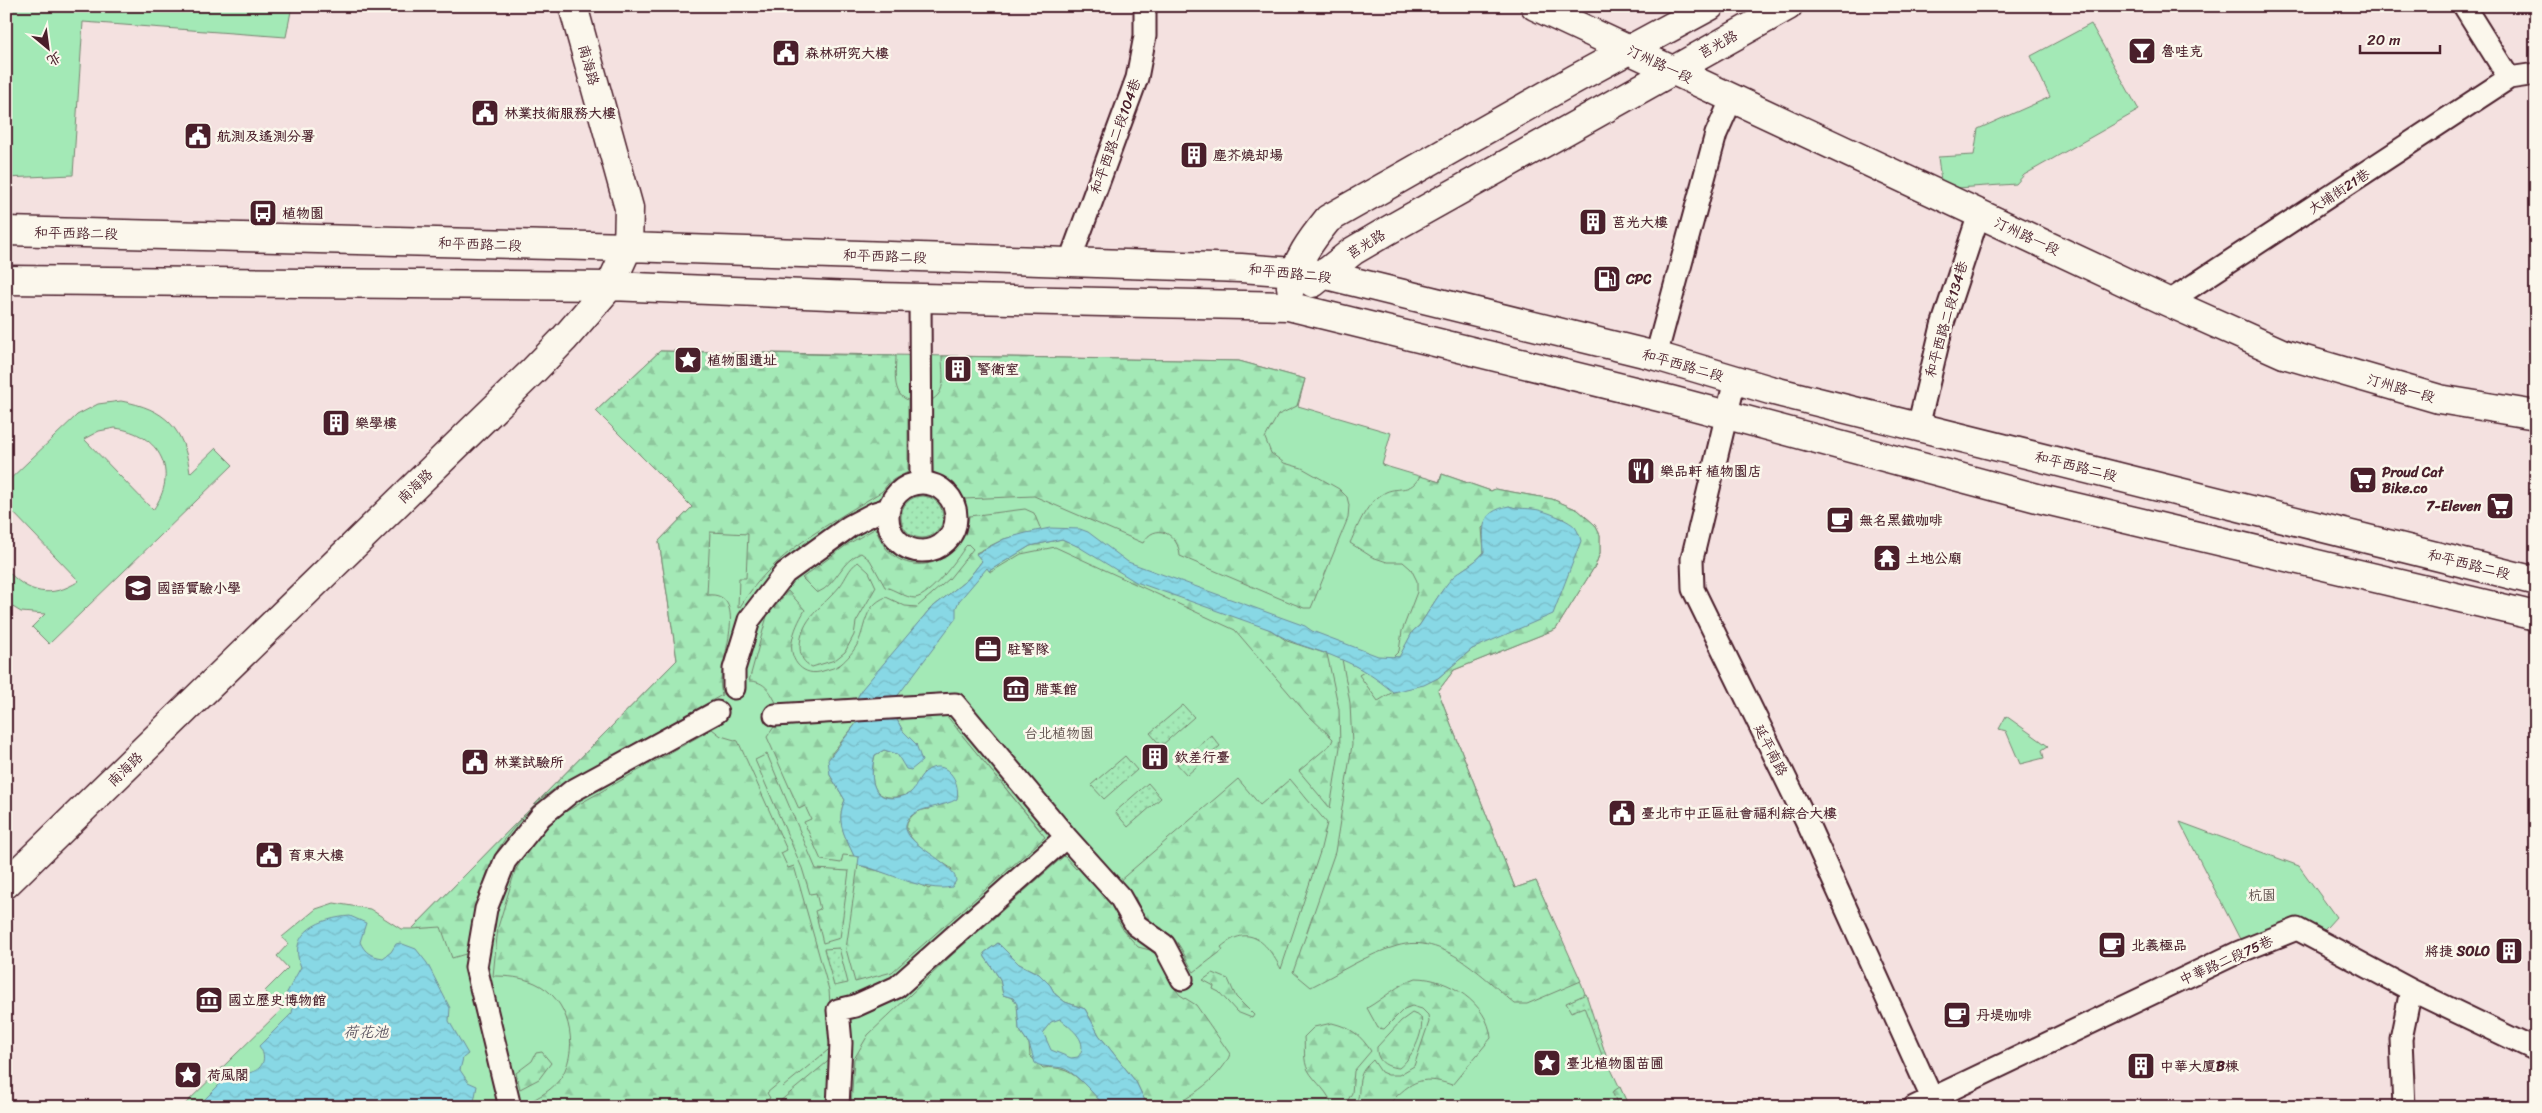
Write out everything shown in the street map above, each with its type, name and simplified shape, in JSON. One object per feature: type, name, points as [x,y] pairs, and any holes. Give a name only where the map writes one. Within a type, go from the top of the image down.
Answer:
[{"type":"main road","name":"南海路","points":[[6,884],[534,370],[610,286],[628,247],[629,208],[573,6]]},
{"type":"main road","name":"汀州路一段","points":[[1535,6],[2168,302],[2284,354],[2439,399],[2536,414]]},
{"type":"main road","points":[[1288,306],[1294,271],[1309,242],[1328,219],[1710,6]]},
{"type":"main road","name":"莒光路","points":[[1288,306],[1322,274],[1352,251],[1671,70],[1788,6]]},
{"type":"main road","name":"和平西路二段","points":[[6,231],[628,247],[1294,271],[1322,274],[1656,356],[1735,380],[1918,427],[2536,581]]},
{"type":"main road","points":[[6,280],[610,286],[718,292],[1288,306],[1493,354],[2041,499],[2536,616]]},
{"type":"street","name":"和平西路二段104巷","points":[[1069,263],[1137,78],[1145,36],[1145,6]]},
{"type":"street","points":[[2464,6],[2509,78],[2536,74]]},
{"type":"street","name":"大埔街21巷","points":[[2168,302],[2509,78]]},
{"type":"street","points":[[1656,356],[1716,134],[1732,98]]},
{"type":"street","name":"和平西路二段134巷","points":[[1918,427],[1942,326],[1980,214]]},
{"type":"street","points":[[920,297],[921,483]]},
{"type":"street","name":"延平南路","points":[[1735,380],[1725,415],[1692,560],[1693,589],[1806,820],[1927,1104]]},
{"type":"street","points":[[921,483],[938,487],[945,492],[955,507],[956,516],[952,534],[940,547],[923,552],[905,548],[898,542],[888,527],[888,509],[896,494],[912,484],[921,483]]},
{"type":"street","points":[[734,688],[734,669],[749,620],[785,573],[850,526],[875,513],[888,509]]},
{"type":"street","points":[[776,715],[955,704],[1066,837],[1120,897],[1136,925],[1164,945],[1182,979]]},
{"type":"street","points":[[510,1107],[476,967],[486,909],[505,861],[541,816],[572,791],[717,712]]},
{"type":"street","points":[[838,1107],[841,1044],[838,1010],[855,1006],[897,987],[1066,837]]},
{"type":"street","name":"中華路二段75巷","points":[[1927,1104],[2239,952],[2297,930],[2411,990],[2536,1050]]},
{"type":"street","points":[[2404,1107],[2401,1039],[2411,990]]},
{"type":"green space","points":[[6,6],[292,6],[286,37],[83,22],[73,175],[6,178]]},
{"type":"green space","points":[[2091,24],[2139,110],[2024,175],[2016,184],[1942,189],[1938,157],[1974,155],[1978,129],[2050,97],[2031,56]]},
{"type":"green space","name":"台北植物園","points":[[660,351],[1239,361],[1305,379],[1298,406],[1391,433],[1382,465],[1439,482],[1442,474],[1491,491],[1495,489],[1552,499],[1578,510],[1595,525],[1600,535],[1600,553],[1595,566],[1556,629],[1454,670],[1438,691],[1515,888],[1536,881],[1582,985],[1609,1065],[1629,1107],[182,1107],[281,1010],[265,991],[288,968],[277,956],[288,944],[282,937],[316,909],[334,903],[370,909],[401,929],[412,929],[677,660],[659,541],[692,507],[596,411]]},
{"type":"green space","points":[[660,351],[896,356],[895,374],[897,387],[899,393],[908,400],[908,472],[893,480],[881,492],[822,528],[785,556],[768,571],[738,608],[739,578],[746,578],[748,534],[710,532],[707,595],[720,597],[727,603],[730,614],[728,641],[722,669],[722,695],[563,783],[539,800],[677,660],[659,541],[692,507],[596,411]]},
{"type":"green space","points":[[942,356],[1239,361],[1305,379],[1297,406],[1278,415],[1265,438],[1271,453],[1284,463],[1302,468],[1339,489],[1347,497],[1349,505],[1348,518],[1311,608],[1304,608],[1180,556],[1179,548],[1171,536],[1166,533],[1154,533],[1148,536],[1143,543],[1034,496],[964,499],[954,483],[933,472],[930,401],[936,397],[942,388]]},
{"type":"green space","points":[[121,401],[150,409],[161,415],[170,423],[183,444],[190,473],[216,448],[233,465],[49,644],[32,627],[45,614],[21,612],[6,603],[6,569],[23,584],[31,589],[40,591],[59,590],[79,581],[11,510],[6,517],[6,483],[77,415],[98,404]],"holes":[[[115,428],[144,438],[154,447],[161,457],[165,469],[165,482],[161,496],[153,510],[84,439],[99,431]]]},
{"type":"green space","points":[[1442,474],[1491,491],[1495,489],[1552,499],[1578,510],[1595,525],[1600,535],[1600,553],[1595,566],[1556,629],[1454,670],[1438,691],[1515,888],[1536,881],[1581,981],[1527,1004],[1515,1004],[1462,960],[1446,951],[1414,943],[1386,949],[1311,987],[1293,972],[1335,852],[1352,745],[1350,703],[1342,659],[1366,671],[1359,675],[1378,701],[1393,692],[1424,684],[1438,678],[1472,649],[1490,640],[1564,519],[1532,509],[1521,510],[1509,506],[1482,528],[1484,552],[1449,582],[1419,626],[1413,631],[1400,657],[1393,657],[1399,651],[1402,631],[1417,592],[1417,581],[1411,569],[1403,562],[1387,562],[1372,557],[1350,543],[1364,514],[1379,496],[1391,490],[1409,487],[1420,476],[1440,482]]},
{"type":"green space","points":[[922,496],[937,502],[943,517],[937,532],[922,538],[907,532],[901,517],[907,502]]},
{"type":"green space","points":[[1025,509],[1034,513],[1041,530],[1004,539],[976,553],[982,561],[968,579],[929,610],[857,698],[777,705],[767,688],[755,681],[749,681],[767,616],[788,591],[805,610],[793,638],[793,656],[795,661],[804,670],[816,673],[839,665],[850,655],[858,643],[873,605],[886,597],[905,606],[917,607],[949,579],[973,549],[968,544],[935,584],[921,596],[915,598],[885,587],[870,560],[861,553],[848,561],[830,584],[817,593],[802,578],[848,544],[876,528],[884,546],[896,557],[910,563],[926,564],[940,559],[954,550],[964,535],[969,516]]},
{"type":"green space","points":[[1062,539],[1271,630],[1287,641],[1327,654],[1339,709],[1340,747],[1330,808],[1299,771],[1331,744],[1333,739],[1306,713],[1235,630],[1055,547],[1021,554],[991,572],[989,571],[1030,546]]},
{"type":"green space","points":[[858,562],[869,572],[876,587],[856,622],[854,635],[845,652],[835,660],[812,667],[803,659],[801,654],[801,638],[804,629],[808,621],[840,586],[850,570]]},
{"type":"green space","points":[[1183,705],[1194,717],[1161,746],[1150,733]]},
{"type":"green space","points":[[946,715],[1045,837],[892,972],[855,982],[846,949],[858,865],[910,880],[929,889],[952,869],[921,848],[909,834],[907,827],[911,817],[918,812],[929,809],[924,772],[912,792],[896,797],[887,797],[876,790],[872,777],[875,755],[884,750],[897,754],[917,745],[903,731],[896,718]]},
{"type":"green space","points":[[2006,716],[2048,746],[2042,750],[2044,758],[2020,764],[2006,731],[1999,729]]},
{"type":"green space","points":[[858,721],[832,753],[830,775],[845,800],[842,808],[841,822],[854,856],[843,855],[841,863],[821,860],[804,822],[811,819],[805,806],[799,809],[767,737],[774,727]]},
{"type":"green space","points":[[961,726],[1046,825],[1040,830],[957,729]]},
{"type":"green space","points":[[712,729],[721,736],[738,741],[787,850],[781,853],[788,868],[794,866],[829,990],[833,1046],[783,1087],[779,1083],[767,1093],[770,1098],[759,1107],[525,1107],[525,1104],[550,1089],[562,1076],[570,1050],[570,1037],[563,1011],[556,999],[547,990],[525,979],[493,976],[498,927],[515,871],[530,846],[558,816]]},
{"type":"green space","points":[[1211,735],[1220,746],[1187,775],[1177,764]]},
{"type":"green space","points":[[767,754],[816,869],[849,871],[840,938],[823,943],[815,911],[820,909],[816,893],[810,894],[802,868],[755,760]]},
{"type":"green space","points":[[1125,756],[1137,770],[1104,799],[1091,785]]},
{"type":"green space","points":[[1238,779],[1260,805],[1290,779],[1327,823],[1320,852],[1281,969],[1264,944],[1249,936],[1241,936],[1221,947],[1223,950],[1194,972],[1175,940],[1168,933],[1150,922],[1135,897],[1132,898],[1128,888],[1118,882]]},
{"type":"green space","points":[[1148,783],[1161,798],[1128,827],[1115,812]]},
{"type":"green space","points":[[525,814],[502,844],[488,871],[476,913],[469,953],[452,958],[441,927],[412,929]]},
{"type":"green space","name":"杭園","points":[[2180,822],[2299,866],[2336,917],[2319,936],[2243,945]]},
{"type":"green space","points":[[1064,856],[1076,869],[1081,865],[1115,906],[1118,921],[1124,931],[1138,947],[1150,950],[1158,956],[1172,985],[1180,995],[1196,1005],[1230,1054],[1221,1070],[1195,1093],[1176,1104],[1168,1107],[1148,1107],[1136,1082],[1099,1035],[1085,1009],[1065,1002],[1055,994],[1050,985],[1039,974],[1019,964],[998,943],[984,953],[985,957],[1000,979],[1003,995],[1013,998],[1017,1004],[1019,1029],[1029,1044],[1030,1056],[1043,1068],[1054,1068],[1071,1073],[1106,1107],[851,1107],[854,1059],[868,1035],[952,955]]},
{"type":"green space","points":[[839,948],[848,983],[834,986],[824,949]]},
{"type":"green space","points":[[1213,973],[1228,979],[1236,997],[1254,1015],[1252,1018],[1237,1012],[1219,992],[1213,989],[1214,986],[1203,980]]},
{"type":"green space","points":[[1416,978],[1441,982],[1464,995],[1483,1014],[1491,1038],[1452,1085],[1431,1080],[1422,1081],[1401,1092],[1386,1107],[1353,1107],[1358,1096],[1362,1074],[1373,1060],[1381,1072],[1388,1075],[1399,1075],[1414,1066],[1429,1022],[1428,1015],[1422,1009],[1412,1006],[1404,1009],[1384,1029],[1378,1028],[1367,1008]]},
{"type":"green space","points":[[1586,994],[1609,1065],[1606,1066],[1584,1007],[1571,1012],[1566,1003]]},
{"type":"green space","points":[[1412,1013],[1421,1017],[1422,1023],[1416,1045],[1404,1064],[1399,1068],[1386,1065],[1378,1056],[1377,1047],[1401,1021]]},
{"type":"green space","points":[[1332,1023],[1345,1027],[1355,1033],[1371,1051],[1354,1071],[1352,1093],[1344,1107],[1332,1107],[1325,1092],[1306,1066],[1304,1037],[1314,1027]]},
{"type":"green space","points":[[542,1052],[551,1063],[539,1079],[520,1089],[516,1073],[532,1061],[536,1053]]},
{"type":"green space","points":[[832,1058],[827,1107],[773,1107]]},
{"type":"green space","points":[[1620,1087],[1629,1107],[1619,1107],[1612,1092]]},
{"type":"water","points":[[1509,506],[1536,509],[1555,515],[1572,524],[1579,534],[1581,541],[1553,614],[1472,649],[1438,678],[1424,685],[1393,692],[1368,673],[1340,659],[1296,643],[1271,630],[1136,582],[1079,547],[1062,539],[1030,546],[989,571],[987,568],[959,601],[956,608],[956,618],[896,698],[896,718],[903,731],[916,744],[922,761],[911,770],[906,769],[897,754],[884,750],[875,755],[872,773],[873,782],[880,794],[895,798],[910,793],[922,775],[932,768],[939,767],[945,769],[954,778],[958,792],[957,799],[915,813],[906,825],[908,833],[914,841],[945,864],[953,872],[956,881],[952,887],[929,887],[858,865],[859,857],[854,856],[842,829],[841,815],[845,800],[830,775],[828,760],[858,721],[857,698],[862,689],[929,610],[968,579],[982,561],[976,554],[1004,539],[1026,533],[1050,528],[1080,529],[1088,532],[1128,562],[1305,626],[1312,631],[1378,656],[1399,657],[1413,631],[1419,626],[1448,582],[1484,552],[1483,536],[1485,522],[1488,517],[1492,512]]},
{"type":"water","name":"荷花池","points":[[350,916],[366,923],[360,942],[369,953],[383,958],[391,952],[396,944],[400,943],[416,949],[427,963],[450,1008],[449,1021],[468,1054],[463,1058],[460,1070],[468,1082],[477,1086],[473,1107],[197,1107],[234,1070],[241,1073],[254,1072],[262,1064],[264,1059],[263,1053],[259,1046],[292,1013],[293,1007],[285,996],[301,967],[298,944],[303,936],[309,929],[318,924],[339,917]]},
{"type":"water","points":[[998,943],[1019,964],[1039,974],[1050,985],[1055,994],[1065,1002],[1085,1009],[1099,1035],[1136,1082],[1148,1107],[1106,1107],[1070,1072],[1065,1069],[1042,1066],[1035,1063],[1029,1044],[1019,1029],[1017,1004],[1013,998],[1003,995],[1000,979],[984,953]],"holes":[[[1060,1019],[1074,1031],[1081,1041],[1082,1046],[1078,1057],[1071,1058],[1051,1050],[1043,1032],[1051,1022]]]},
{"type":"place","name":"魯哇克","points":[[2142,51]]},
{"type":"place","name":"森林研究大樓","points":[[786,53]]},
{"type":"place","name":"林業技術服務大樓","points":[[485,113]]},
{"type":"place","name":"航測及遙測分署","points":[[198,136]]},
{"type":"place","name":"塵芥燒却場","points":[[1194,155]]},
{"type":"place","name":"植物園","points":[[263,213]]},
{"type":"place","name":"莒光大樓","points":[[1593,222]]},
{"type":"place","name":"CPC","points":[[1607,279]]},
{"type":"place","name":"植物園遺址","points":[[688,360]]},
{"type":"place","name":"警衛室","points":[[958,369]]},
{"type":"place","name":"樂學樓","points":[[336,423]]},
{"type":"place","name":"樂品軒 植物園店","points":[[1641,471]]},
{"type":"place","name":"Proud Cat Bike.co","points":[[2363,480]]},
{"type":"place","name":"7-Eleven","points":[[2500,506]]},
{"type":"place","name":"無名黑鐵咖啡","points":[[1840,520]]},
{"type":"place","name":"土地公廟","points":[[1887,558]]},
{"type":"place","name":"國語實驗小學","points":[[138,588]]},
{"type":"place","name":"駐警隊","points":[[988,649]]},
{"type":"place","name":"腊葉館","points":[[1016,689]]},
{"type":"place","name":"欽差行臺","points":[[1155,757]]},
{"type":"place","name":"林業試驗所","points":[[475,762]]},
{"type":"place","name":"臺北市中正區社會福利綜合大樓","points":[[1622,813]]},
{"type":"place","name":"育東大樓","points":[[269,855]]},
{"type":"place","name":"北義極品","points":[[2112,945]]},
{"type":"place","name":"將捷 SOLO","points":[[2509,951]]},
{"type":"place","name":"國立歷史博物館","points":[[209,1000]]},
{"type":"place","name":"丹堤咖啡","points":[[1957,1015]]},
{"type":"place","name":"臺北植物園苗圃","points":[[1547,1063]]},
{"type":"place","name":"中華大廈B棟","points":[[2141,1066]]},
{"type":"place","name":"荷風閣","points":[[188,1075]]}]
